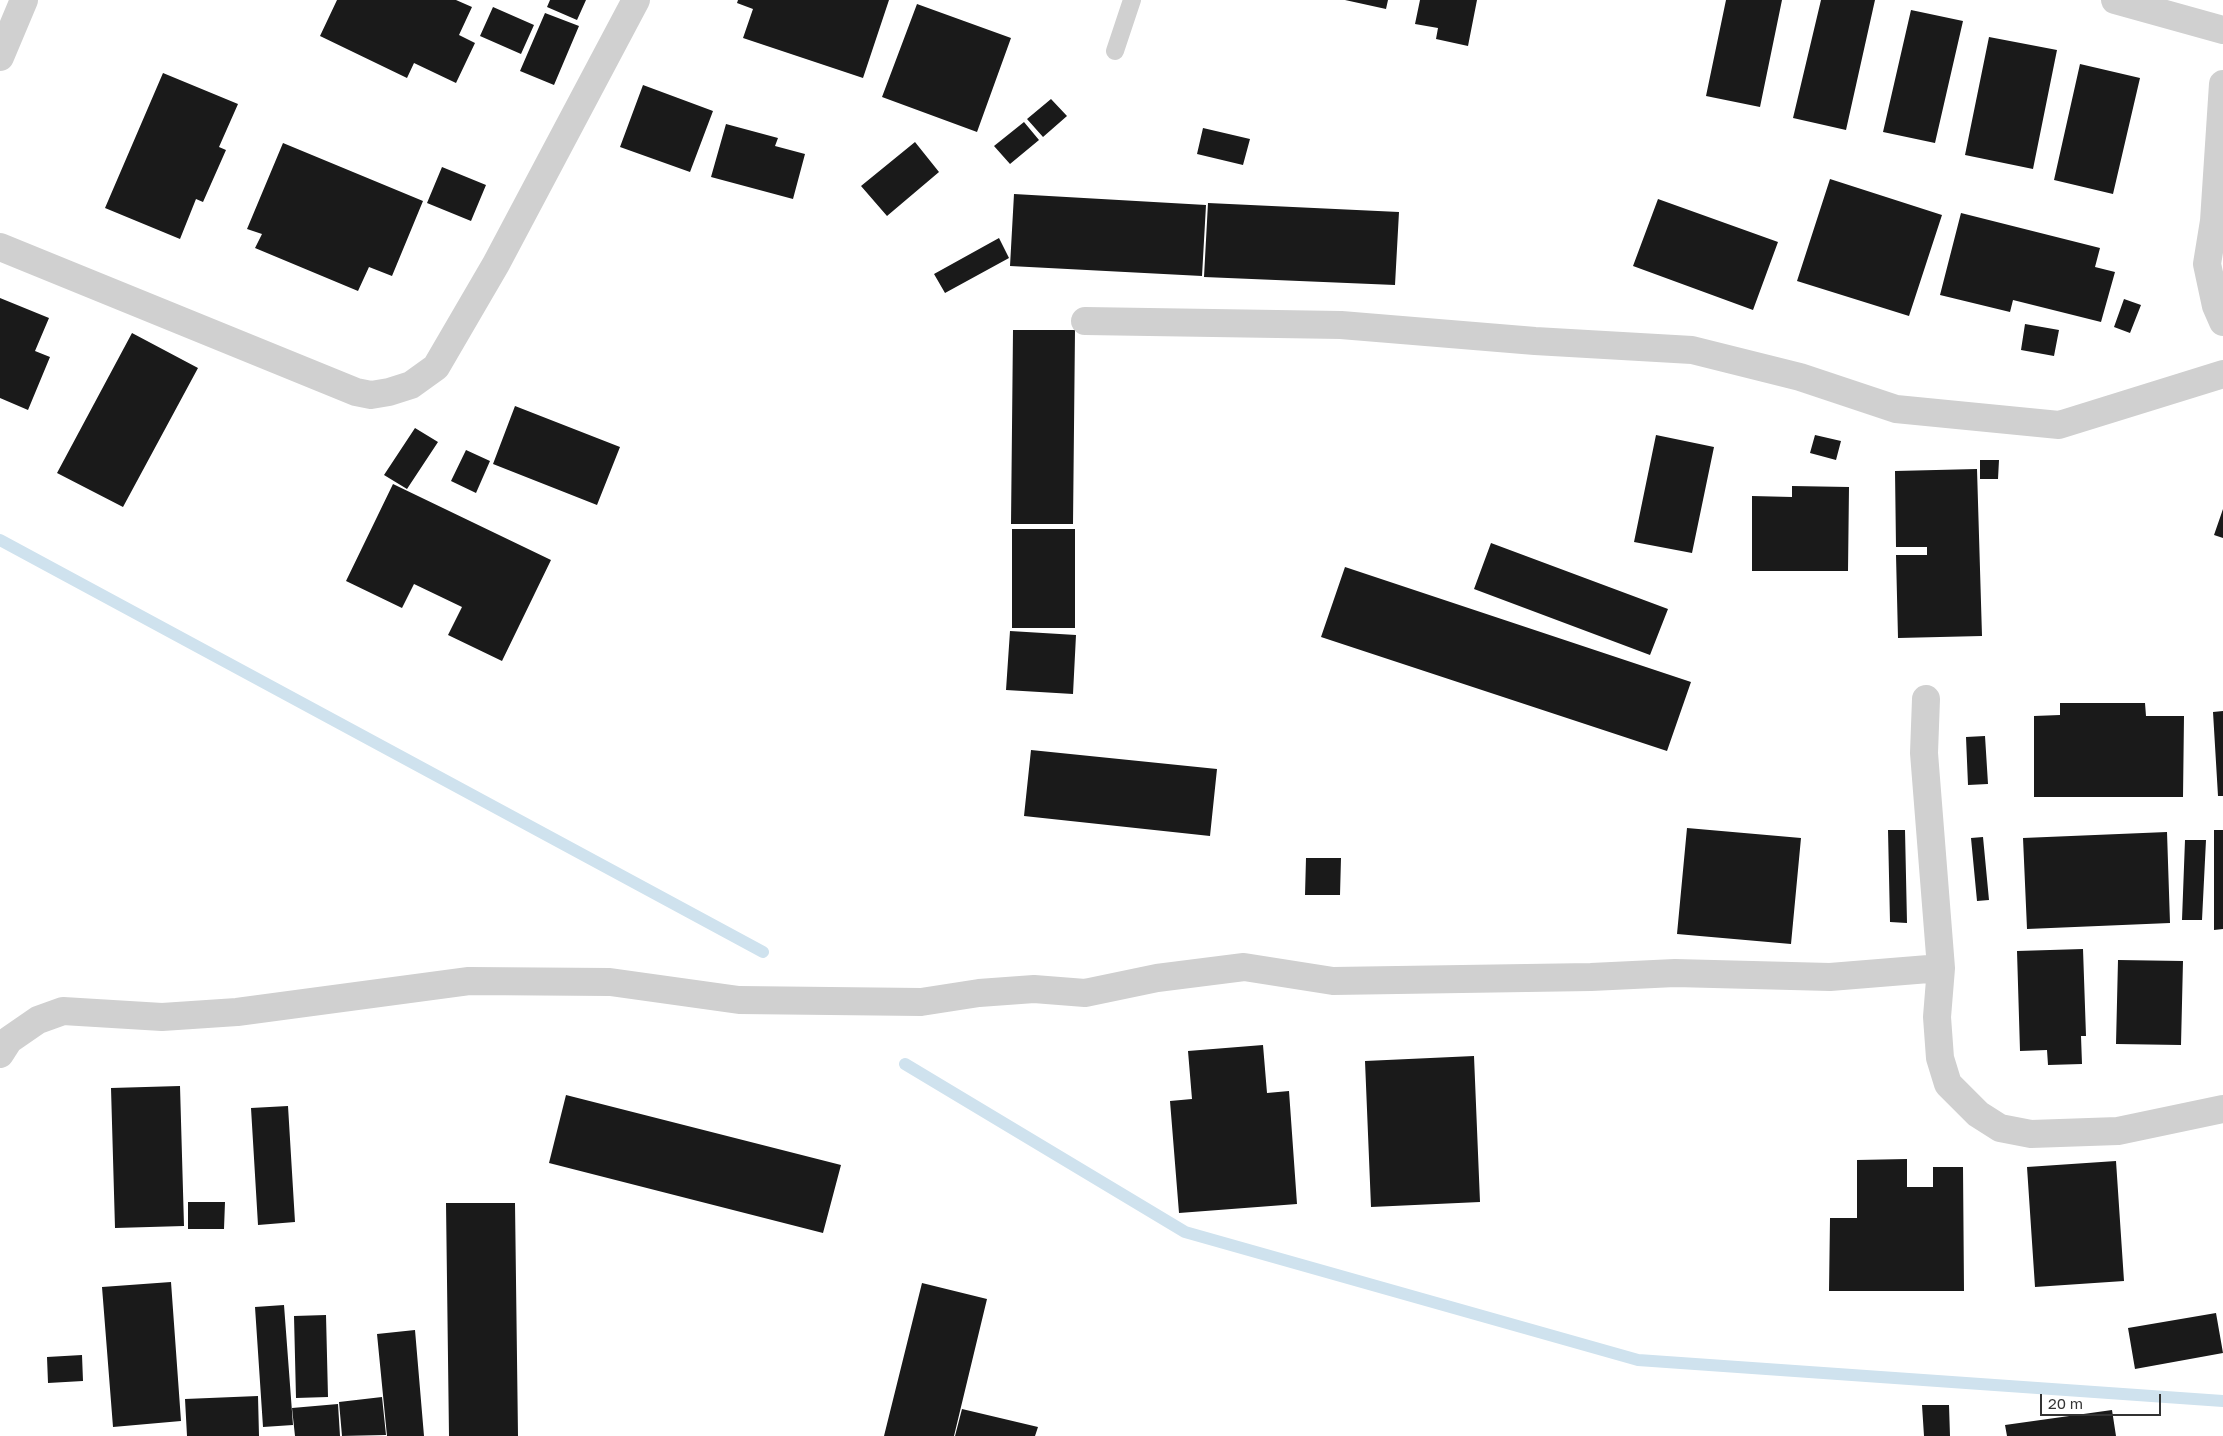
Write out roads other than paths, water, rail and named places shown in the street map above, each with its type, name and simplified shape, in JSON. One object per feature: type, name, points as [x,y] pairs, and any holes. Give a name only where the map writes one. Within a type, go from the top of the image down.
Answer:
[{"type":"street","points":[[0,57],[24,0]]},
{"type":"street","points":[[0,246],[356,392],[371,395],[411,385],[436,366],[446,350],[496,264],[636,0]]},
{"type":"street","points":[[2115,0],[2223,30]]},
{"type":"street","points":[[2223,84],[2214,221],[2207,264],[2216,306],[2223,322]]},
{"type":"street","points":[[1085,321],[1341,325],[1535,341],[1692,350],[1800,377],[1896,409],[2059,425],[2223,374]]},
{"type":"street","points":[[1926,699],[1924,754],[1941,968],[1937,1017],[1940,1058],[1948,1084],[1978,1114],[2000,1128],[2031,1134],[2118,1131],[2223,1109]]},
{"type":"street","points":[[0,1054],[9,1040],[38,1020],[63,1011],[162,1017],[237,1012],[469,981],[610,982],[739,1000],[921,1002],[978,993],[1034,989],[1085,993],[1157,978],[1244,967],[1333,981],[1591,977],[1675,973],[1830,977],[1941,968]]},
{"type":"lane","points":[[1115,51],[1132,0]]},
{"type":"waterway","points":[[0,540],[763,952]]},
{"type":"waterway","points":[[905,1064],[1185,1232],[1638,1360],[2223,1401]]}]
